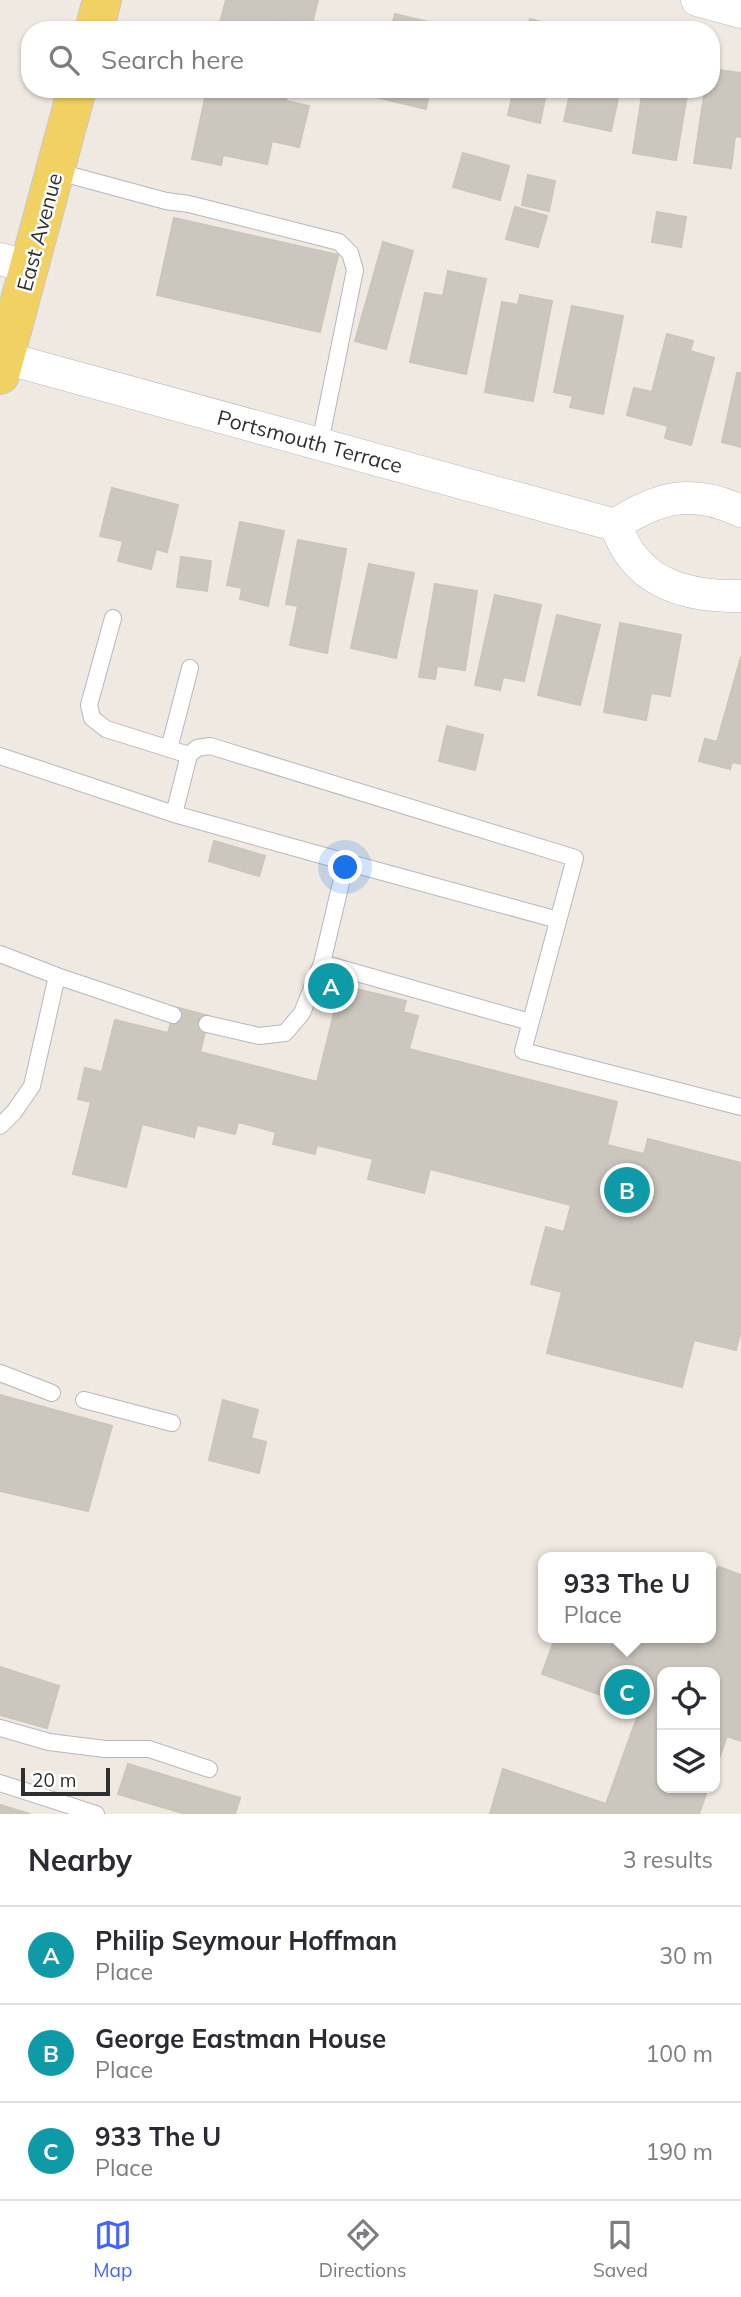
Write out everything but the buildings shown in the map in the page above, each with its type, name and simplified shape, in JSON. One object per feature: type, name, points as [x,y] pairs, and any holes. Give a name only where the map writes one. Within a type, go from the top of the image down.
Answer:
[{"type":"main road","points":[[96,21],[102,0]]},
{"type":"main road","name":"East Avenue","points":[[2,367],[15,263],[55,171],[75,98]]},
{"type":"street","points":[[697,0],[741,12]]},
{"type":"street","name":"Portsmouth Terrace","points":[[2,367],[320,443],[615,525]]},
{"type":"street","points":[[741,511],[695,498],[667,499],[637,511],[615,525],[631,555],[651,575],[681,591],[710,597],[741,596]]},
{"type":"lane","points":[[55,171],[166,201],[189,204],[339,242],[350,253],[355,270],[320,443]]},
{"type":"lane","points":[[113,618],[89,705],[92,718],[106,729],[189,755]]},
{"type":"lane","points":[[170,749],[190,668]]},
{"type":"lane","points":[[174,814],[189,755],[197,748],[210,746],[576,858],[523,1051],[741,1107]]},
{"type":"lane","points":[[0,756],[174,814],[558,920]]},
{"type":"lane","points":[[207,1024],[259,1036],[285,1033],[302,1013],[323,963],[346,862]]},
{"type":"lane","points":[[0,954],[173,1015]]},
{"type":"lane","points":[[323,963],[530,1022]]},
{"type":"lane","points":[[0,1126],[14,1112],[32,1086],[57,976]]},
{"type":"lane","points":[[0,1373],[52,1393]]},
{"type":"lane","points":[[84,1400],[172,1423]]},
{"type":"lane","points":[[0,1728],[61,1744],[106,1749],[149,1749],[209,1769]]},
{"type":"lane","points":[[0,1783],[96,1814]]},
{"type":"place","name":"Philip Seymour Hoffman","points":[[331,986]]},
{"type":"place","name":"George Eastman House","points":[[627,1190]]},
{"type":"place","name":"933 The U","points":[[627,1692]]}]
